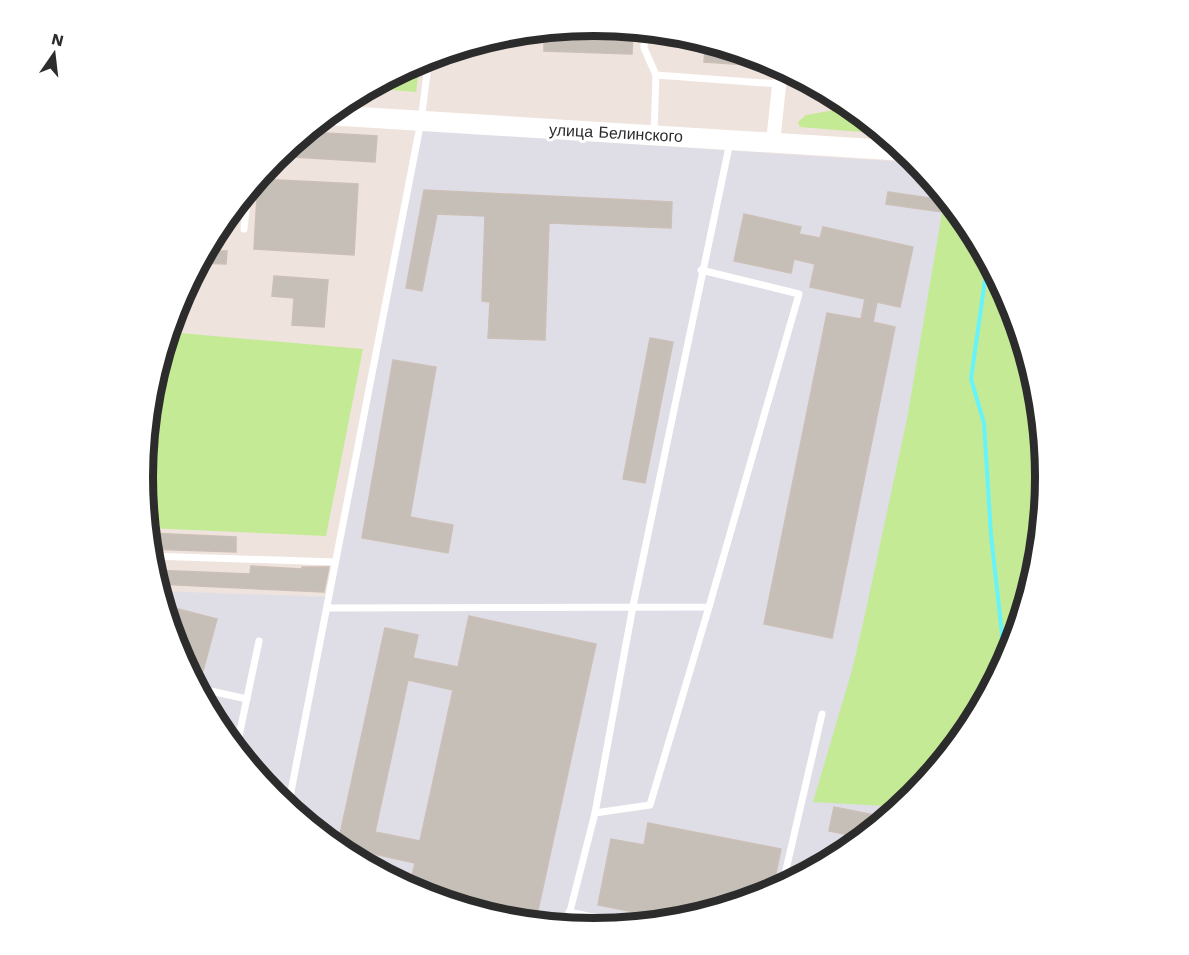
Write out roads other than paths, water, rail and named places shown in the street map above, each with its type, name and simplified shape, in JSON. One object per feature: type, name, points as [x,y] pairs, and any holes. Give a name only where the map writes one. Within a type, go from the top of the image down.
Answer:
[{"type":"street","points":[[773,142],[780,77]]},
{"type":"street","name":"улица Белинского","points":[[341,116],[890,150]]},
{"type":"lane","points":[[644,39],[644,48],[656,75],[654,135]]},
{"type":"lane","points":[[290,797],[421,121],[428,69]]},
{"type":"lane","points":[[656,75],[779,84]]},
{"type":"lane","points":[[568,918],[596,813],[633,606],[701,270],[730,140]]},
{"type":"lane","points":[[244,229],[246,206]]},
{"type":"lane","points":[[596,813],[651,805],[799,294],[701,270]]},
{"type":"lane","points":[[160,556],[335,562]]},
{"type":"lane","points":[[327,608],[709,607]]},
{"type":"lane","points":[[238,739],[259,641]]},
{"type":"lane","points":[[208,690],[247,699]]},
{"type":"lane","points":[[785,875],[822,714]]},
{"type":"lane","points":[[569,912],[600,919]]},
{"type":"waterway","points":[[986,274],[971,379],[984,423],[991,535],[1002,634],[1001,649]]}]
